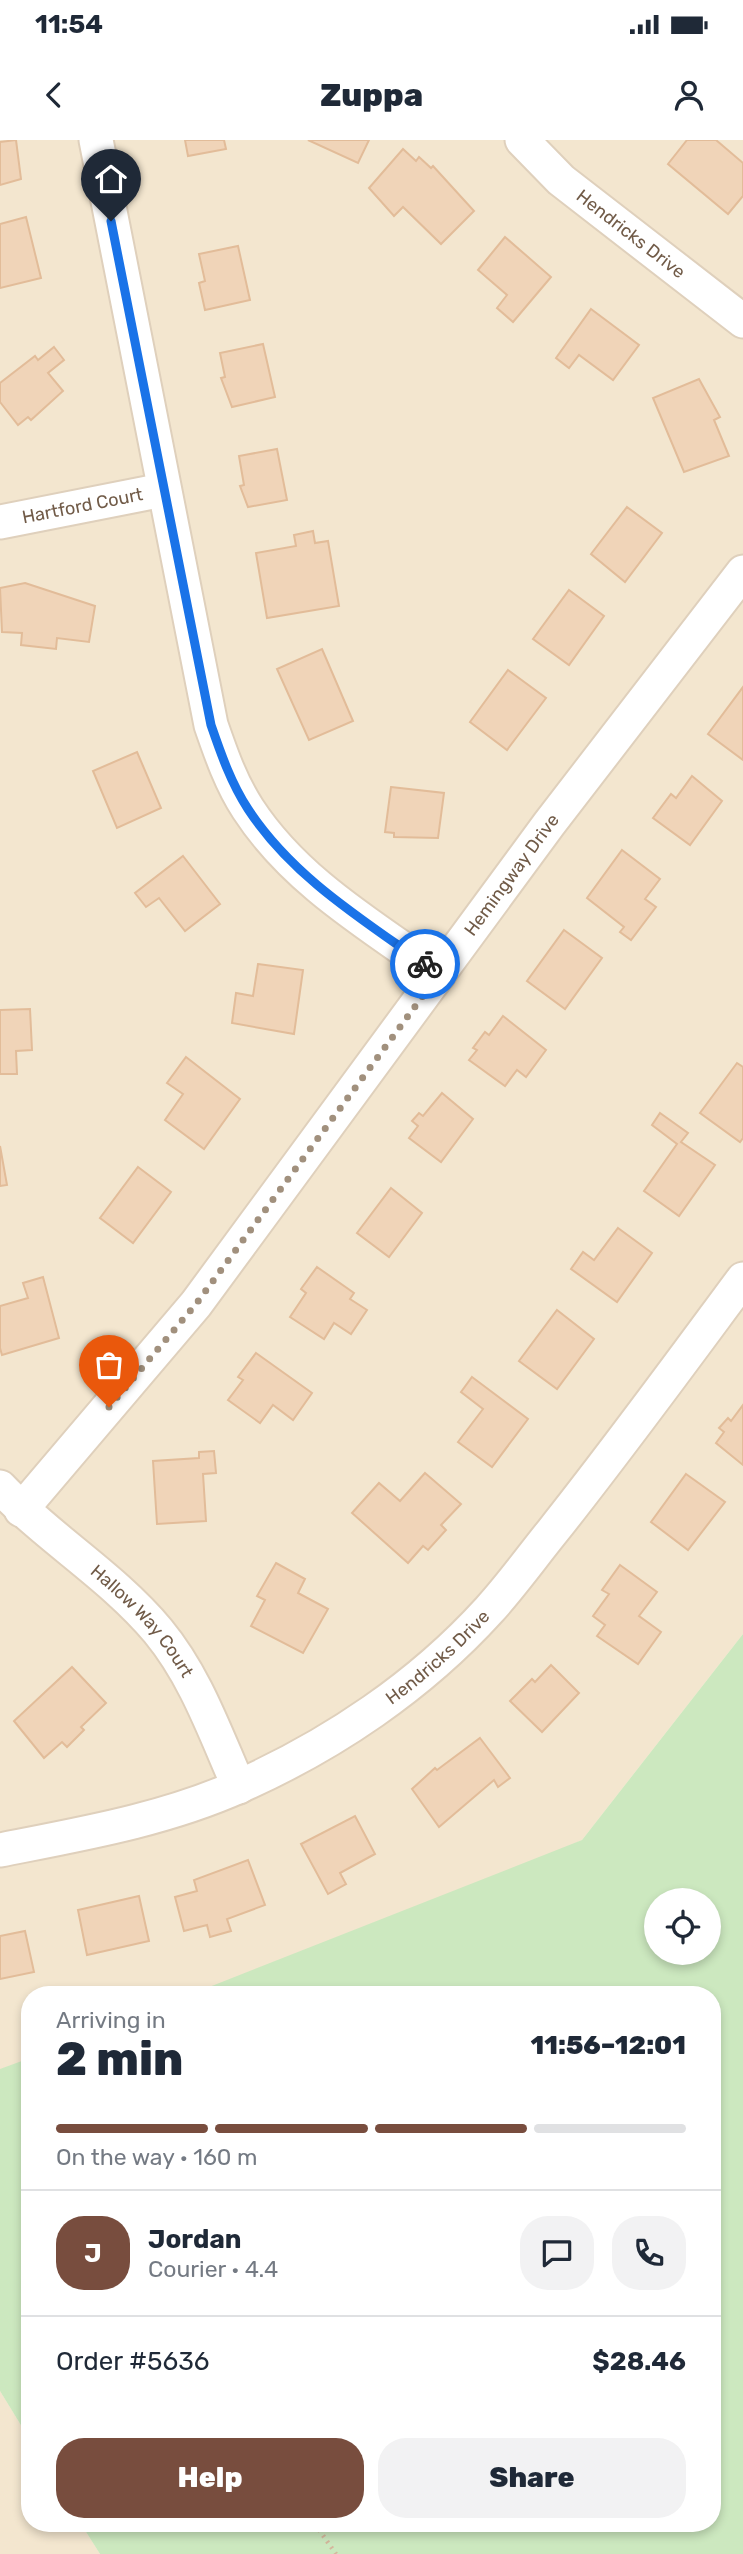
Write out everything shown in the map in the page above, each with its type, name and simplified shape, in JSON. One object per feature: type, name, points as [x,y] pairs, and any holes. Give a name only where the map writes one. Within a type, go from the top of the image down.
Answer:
[{"type":"street","points":[[96,140],[211,725],[228,773],[248,808],[278,849],[314,884],[439,974]]},
{"type":"street","name":"Hendricks Drive","points":[[522,140],[561,180],[743,321]]},
{"type":"street","name":"Hartford Court","points":[[0,522],[163,489]]},
{"type":"street","name":"Hemingway Drive","points":[[11,1498],[196,1304],[550,824],[743,572]]},
{"type":"street","name":"Hendricks Drive","points":[[0,1850],[107,1830],[181,1809],[239,1787],[307,1753],[360,1721],[421,1674],[488,1611],[591,1483],[743,1279]]},
{"type":"street","name":"Hallow Way Court","points":[[11,1498],[118,1590],[158,1631],[191,1678],[239,1787]]},
{"type":"path","points":[[321,2532],[336,2554]]},
{"type":"shaded area","points":[[0,140],[743,140],[743,1634],[582,1840],[276,1986],[21,1986],[21,2076],[0,2082]]},
{"type":"shaded area","points":[[0,2391],[21,2425],[21,2532],[86,2532],[100,2554],[0,2554]]},
{"type":"green space","points":[[743,1634],[743,2554],[100,2554],[86,2532],[721,2532],[721,1986],[212,1986],[582,1840]]},
{"type":"green space","points":[[21,2061],[21,2425],[0,2391],[0,2069]]},
{"type":"building","points":[[16,140],[21,179],[0,185],[0,142]]},
{"type":"building","points":[[185,140],[224,140],[226,149],[188,156]]},
{"type":"building","points":[[308,140],[369,140],[358,163]]},
{"type":"building","points":[[687,140],[716,140],[743,163],[743,196],[728,214],[668,164]]},
{"type":"building","points":[[403,149],[416,161],[419,157],[431,168],[433,166],[474,211],[441,244],[403,207],[394,216],[369,188]]},
{"type":"building","points":[[26,217],[41,278],[0,288],[0,224]]},
{"type":"building","points":[[505,237],[551,277],[513,322],[497,308],[507,295],[478,270]]},
{"type":"building","points":[[238,246],[250,300],[205,310],[199,283],[205,281],[199,254]]},
{"type":"building","points":[[591,309],[639,345],[613,380],[579,355],[569,368],[556,358]]},
{"type":"building","points":[[263,344],[275,397],[232,407],[221,378],[225,377],[220,353]]},
{"type":"building","points":[[54,347],[64,360],[48,373],[63,391],[31,420],[28,417],[18,425],[0,402],[0,383],[35,356],[38,360]]},
{"type":"building","points":[[699,379],[720,417],[714,420],[729,456],[684,472],[653,398]]},
{"type":"building","points":[[277,449],[287,500],[248,507],[240,486],[244,485],[239,456]]},
{"type":"building","points":[[627,507],[662,533],[625,582],[591,554]]},
{"type":"building","points":[[313,531],[315,543],[328,541],[339,606],[267,618],[256,553],[296,546],[294,535]]},
{"type":"building","points":[[25,583],[95,606],[89,642],[57,638],[56,649],[21,645],[22,633],[2,632],[0,588]]},
{"type":"building","points":[[569,590],[604,616],[569,665],[533,639]]},
{"type":"building","points":[[322,649],[353,721],[309,740],[277,669]]},
{"type":"building","points":[[508,670],[546,698],[507,750],[470,722]]},
{"type":"building","points":[[743,687],[743,760],[708,734]]},
{"type":"building","points":[[137,752],[161,808],[117,828],[93,771]]},
{"type":"building","points":[[692,776],[722,801],[690,845],[653,818],[671,794],[676,798]]},
{"type":"building","points":[[391,787],[444,793],[438,838],[394,837],[394,833],[385,832]]},
{"type":"building","points":[[622,850],[660,879],[645,899],[656,907],[631,940],[620,932],[624,927],[587,898]]},
{"type":"building","points":[[183,856],[220,904],[185,931],[159,898],[146,907],[135,893]]},
{"type":"building","points":[[564,930],[602,958],[565,1009],[527,981]]},
{"type":"building","points":[[258,964],[303,970],[294,1034],[232,1023],[236,993],[253,996]]},
{"type":"building","points":[[30,1009],[32,1050],[16,1051],[17,1074],[0,1074],[0,1010]]},
{"type":"building","points":[[503,1016],[546,1050],[526,1077],[517,1070],[505,1086],[469,1060],[477,1050],[473,1048],[485,1032],[489,1035]]},
{"type":"building","points":[[186,1057],[240,1099],[204,1149],[165,1120],[183,1094],[167,1083]]},
{"type":"building","points":[[737,1063],[743,1067],[743,1138],[740,1142],[700,1113]]},
{"type":"building","points":[[442,1093],[473,1119],[441,1162],[409,1138],[418,1126],[412,1121],[419,1113],[423,1116]]},
{"type":"building","points":[[660,1113],[688,1133],[681,1142],[715,1165],[679,1216],[644,1191],[677,1144],[652,1125]]},
{"type":"building","points":[[0,1146],[7,1185],[0,1186]]},
{"type":"building","points":[[138,1167],[171,1192],[133,1243],[100,1218]]},
{"type":"building","points":[[391,1188],[422,1213],[389,1257],[357,1233]]},
{"type":"building","points":[[618,1228],[652,1253],[617,1302],[571,1269],[583,1252],[594,1260]]},
{"type":"building","points":[[317,1267],[354,1293],[350,1299],[367,1310],[351,1334],[334,1323],[324,1339],[290,1317],[306,1293],[301,1289]]},
{"type":"building","points":[[43,1277],[59,1338],[2,1355],[0,1306],[28,1298],[23,1283]]},
{"type":"building","points":[[557,1310],[594,1339],[557,1389],[519,1361]]},
{"type":"building","points":[[256,1353],[312,1393],[293,1420],[273,1405],[260,1423],[228,1400],[243,1380],[238,1377]]},
{"type":"building","points":[[472,1377],[528,1419],[492,1467],[458,1442],[483,1409],[461,1392]]},
{"type":"building","points":[[743,1405],[743,1465],[716,1443],[724,1432],[719,1428],[728,1418],[731,1421]]},
{"type":"building","points":[[214,1451],[216,1473],[203,1474],[206,1521],[157,1524],[153,1461],[199,1458],[199,1452]]},
{"type":"building","points":[[425,1473],[461,1504],[441,1525],[446,1530],[428,1550],[423,1546],[408,1563],[352,1513],[379,1483],[400,1501]]},
{"type":"building","points":[[686,1474],[725,1502],[688,1550],[651,1522]]},
{"type":"building","points":[[276,1563],[305,1579],[298,1593],[328,1609],[303,1653],[251,1626],[265,1600],[257,1596]]},
{"type":"building","points":[[620,1565],[657,1592],[639,1616],[661,1632],[638,1664],[597,1636],[605,1625],[593,1616],[609,1594],[602,1590]]},
{"type":"building","points":[[551,1665],[579,1693],[542,1732],[510,1701],[532,1679],[535,1682]]},
{"type":"building","points":[[72,1667],[106,1703],[81,1727],[84,1730],[67,1747],[62,1742],[44,1758],[14,1721]]},
{"type":"building","points":[[480,1738],[510,1778],[498,1787],[494,1780],[439,1827],[412,1789],[435,1768],[437,1770]]},
{"type":"building","points":[[355,1816],[375,1854],[340,1873],[346,1884],[328,1894],[301,1844]]},
{"type":"building","points":[[248,1860],[265,1905],[227,1919],[231,1931],[210,1937],[207,1925],[184,1931],[175,1897],[197,1891],[194,1880]]},
{"type":"building","points":[[139,1896],[149,1941],[87,1955],[78,1910]]},
{"type":"building","points":[[25,1931],[34,1972],[0,1979],[0,1936]]},
{"type":"way so far","points":[[109,1407],[196,1304],[439,974],[425,964]]},
{"type":"route","points":[[111,221],[211,725],[228,773],[248,808],[278,849],[296,867],[314,884],[425,964]]}]
